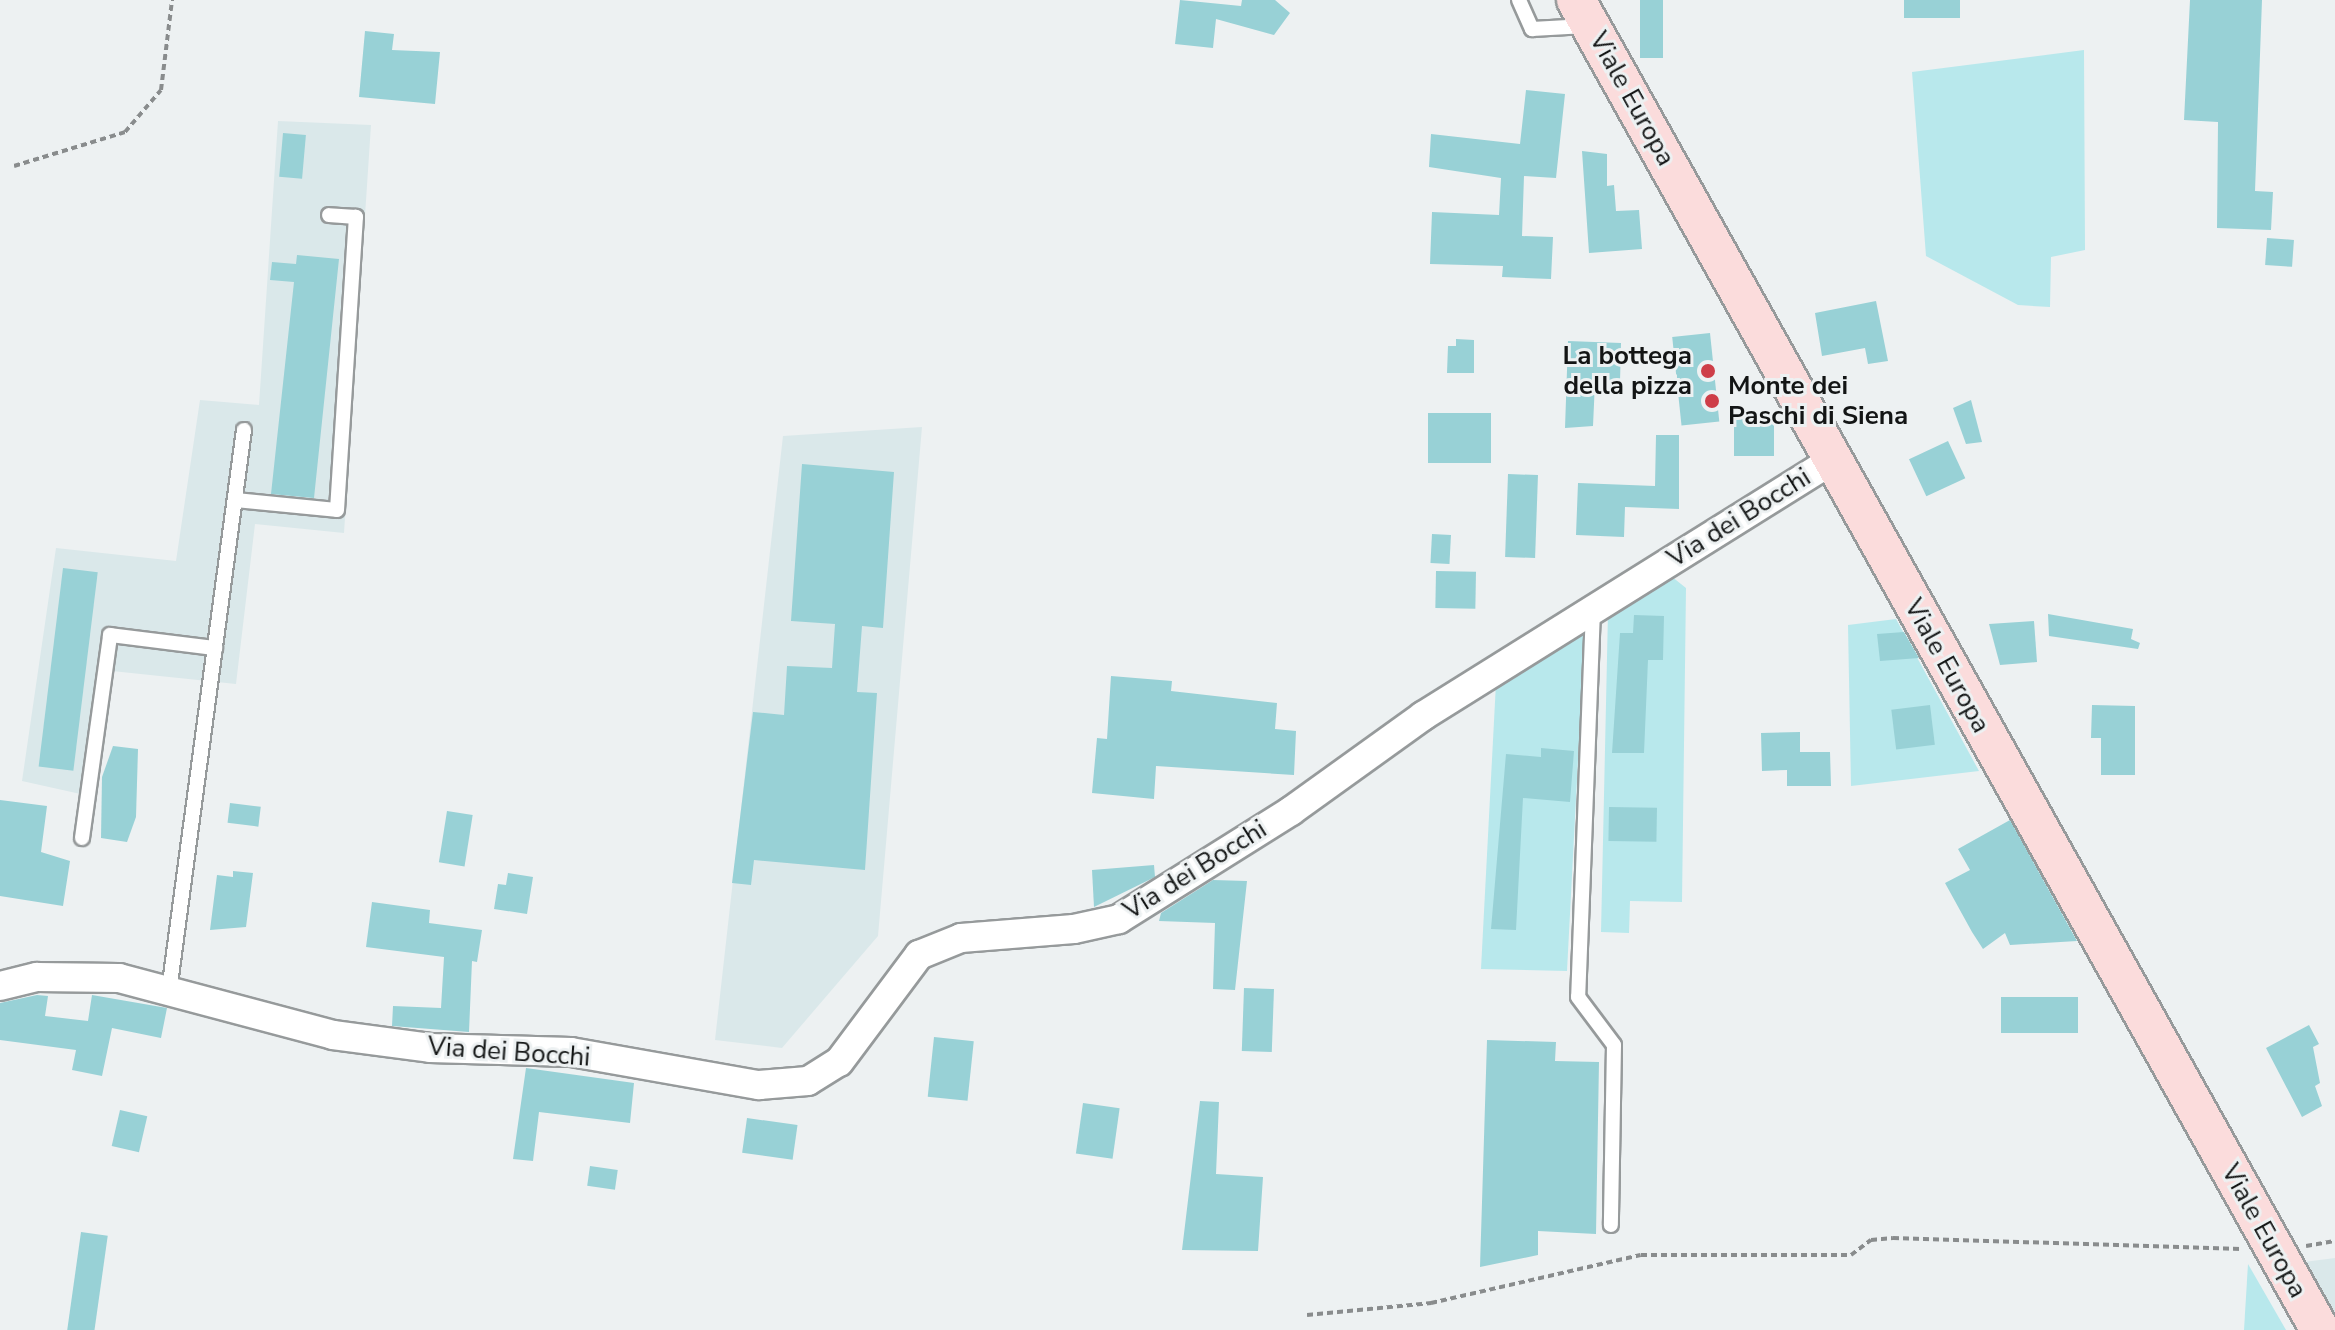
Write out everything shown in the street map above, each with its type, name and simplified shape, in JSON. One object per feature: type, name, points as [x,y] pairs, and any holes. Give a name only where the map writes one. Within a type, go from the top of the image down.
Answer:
[{"type":"main road","name":"Viale Europa","points":[[1584,13],[2320,1330]]},
{"type":"street","name":"Via dei Bocchi","points":[[0,986],[70,976],[119,978],[333,1035],[430,1048],[571,1052],[759,1085],[808,1081],[839,1062],[919,955],[961,938],[1074,929],[1119,919],[1593,610],[1832,460]]},
{"type":"lane","points":[[1519,0],[1532,29],[1584,13]]},
{"type":"lane","points":[[235,500],[337,510],[356,217],[329,215]]},
{"type":"lane","points":[[169,991],[244,430]]},
{"type":"lane","points":[[1593,610],[1578,997],[1614,1045],[1611,1225]]},
{"type":"lane","points":[[82,838],[110,635],[215,648]]},
{"type":"path","points":[[14,166],[125,132],[161,90],[172,0]]},
{"type":"path","points":[[1307,1315],[1431,1303],[1641,1255],[1851,1255],[1871,1240],[1893,1238],[2276,1251]]},
{"type":"shaded area","points":[[2084,50],[2085,250],[2051,257],[2050,307],[2018,305],[1926,256],[1912,72]]},
{"type":"shaded area","points":[[278,121],[371,125],[344,533],[255,524],[236,684],[112,671],[94,797],[22,781],[56,548],[176,561],[200,400],[259,405]]},
{"type":"shaded area","points":[[922,427],[878,936],[782,1048],[715,1040],[783,436]]},
{"type":"shaded area","points":[[1671,576],[1686,588],[1682,902],[1630,901],[1629,933],[1601,932],[1608,612]]},
{"type":"shaded area","points":[[1896,619],[1979,771],[1851,786],[1848,625]]},
{"type":"shaded area","points":[[1585,626],[1567,971],[1481,969],[1496,683]]},
{"type":"shaded area","points":[[2335,1258],[2335,1314],[2304,1262]]},
{"type":"shaded area","points":[[2248,1264],[2286,1330],[2244,1330]]},
{"type":"building","points":[[1180,0],[1241,6],[1242,0],[1275,0],[1290,13],[1274,35],[1216,19],[1213,48],[1175,44]]},
{"type":"building","points":[[1640,0],[1663,0],[1663,58],[1640,58]]},
{"type":"building","points":[[1904,0],[1960,0],[1960,18],[1904,18]]},
{"type":"building","points":[[2190,0],[2262,0],[2255,191],[2273,192],[2271,230],[2217,228],[2218,122],[2184,120]]},
{"type":"building","points":[[365,31],[394,34],[392,50],[440,52],[435,104],[359,97]]},
{"type":"building","points":[[1526,90],[1565,94],[1556,178],[1524,176],[1522,236],[1553,237],[1551,279],[1502,277],[1503,266],[1430,264],[1432,212],[1499,215],[1501,178],[1429,167],[1431,134],[1520,144]]},
{"type":"building","points":[[283,133],[306,135],[302,179],[279,177]]},
{"type":"building","points":[[1582,151],[1607,154],[1607,186],[1614,185],[1616,211],[1639,210],[1642,249],[1589,253]]},
{"type":"building","points":[[2267,238],[2294,240],[2292,267],[2265,265]]},
{"type":"building","points":[[297,255],[339,259],[314,498],[271,494],[294,282],[270,280],[272,262],[296,264]]},
{"type":"building","points":[[1876,301],[1888,361],[1868,364],[1865,348],[1822,356],[1815,313]]},
{"type":"building","points":[[1710,333],[1719,422],[1682,425],[1672,337]]},
{"type":"building","points":[[1456,339],[1474,340],[1474,373],[1447,373],[1448,346],[1456,346]]},
{"type":"building","points":[[1568,341],[1621,343],[1620,382],[1595,382],[1593,426],[1565,428]]},
{"type":"building","points":[[1971,400],[1982,442],[1966,444],[1953,408]]},
{"type":"building","points":[[1428,413],[1491,413],[1491,463],[1428,463]]},
{"type":"building","points":[[1734,419],[1774,419],[1774,456],[1734,456]]},
{"type":"building","points":[[1656,435],[1679,435],[1679,509],[1625,507],[1624,537],[1576,535],[1578,483],[1655,486]]},
{"type":"building","points":[[1948,441],[1965,478],[1926,496],[1909,459]]},
{"type":"building","points":[[802,464],[894,472],[883,628],[862,626],[857,692],[877,693],[865,870],[754,860],[751,885],[732,883],[753,712],[784,715],[787,666],[832,668],[835,624],[791,621]]},
{"type":"building","points":[[1508,474],[1538,475],[1535,558],[1505,557]]},
{"type":"building","points":[[1432,534],[1451,535],[1449,564],[1430,563]]},
{"type":"building","points":[[63,568],[98,572],[73,771],[39,767]]},
{"type":"building","points":[[1436,571],[1476,572],[1475,609],[1435,608]]},
{"type":"building","points":[[2048,614],[2133,629],[2131,639],[2140,643],[2138,649],[2049,636]]},
{"type":"building","points":[[1634,615],[1664,616],[1663,660],[1648,660],[1644,753],[1612,753],[1620,633],[1633,633]]},
{"type":"building","points":[[2034,621],[2037,662],[2000,665],[1989,624]]},
{"type":"building","points":[[1904,632],[1919,658],[1880,661],[1877,634]]},
{"type":"building","points":[[1111,676],[1172,681],[1171,691],[1277,703],[1275,729],[1296,731],[1294,775],[1156,766],[1154,799],[1092,793],[1097,738],[1107,739]]},
{"type":"building","points":[[1930,705],[1935,745],[1896,749],[1891,710]]},
{"type":"building","points":[[2092,705],[2135,706],[2135,775],[2101,775],[2101,738],[2091,738]]},
{"type":"building","points":[[1800,732],[1800,752],[1830,752],[1831,786],[1787,786],[1787,770],[1762,771],[1761,733]]},
{"type":"building","points":[[113,746],[138,749],[136,817],[127,842],[101,838],[102,777]]},
{"type":"building","points":[[1541,748],[1574,751],[1570,802],[1523,798],[1516,930],[1491,929],[1506,754],[1541,757]]},
{"type":"building","points":[[0,800],[47,806],[41,852],[70,861],[63,906],[0,896]]},
{"type":"building","points":[[230,803],[261,807],[258,827],[228,823]]},
{"type":"building","points":[[1609,807],[1657,808],[1656,842],[1608,841]]},
{"type":"building","points":[[447,811],[473,815],[465,866],[439,862]]},
{"type":"building","points":[[2010,820],[2077,941],[2010,945],[2005,933],[1983,949],[1972,932],[1945,883],[1970,870],[1958,849]]},
{"type":"building","points":[[1154,865],[1155,877],[1094,907],[1092,870]]},
{"type":"building","points":[[233,871],[253,873],[246,927],[210,930],[217,875],[233,877]]},
{"type":"building","points":[[508,873],[533,877],[527,914],[494,909],[498,884],[506,885]]},
{"type":"building","points":[[1213,880],[1247,881],[1235,990],[1213,989],[1215,923],[1159,921],[1161,913]]},
{"type":"building","points":[[372,902],[430,910],[429,923],[482,930],[477,962],[472,961],[469,1032],[392,1026],[393,1006],[441,1008],[444,957],[366,947]]},
{"type":"building","points":[[1244,988],[1274,989],[1272,1052],[1242,1051]]},
{"type":"building","points":[[37,995],[48,996],[45,1016],[88,1021],[92,995],[167,1008],[161,1038],[112,1028],[102,1076],[72,1070],[76,1050],[0,1040],[0,1003]]},
{"type":"building","points":[[2001,997],[2078,997],[2078,1033],[2001,1033]]},
{"type":"building","points":[[2309,1025],[2319,1044],[2313,1047],[2320,1083],[2315,1086],[2322,1106],[2302,1117],[2266,1048]]},
{"type":"building","points":[[934,1037],[974,1041],[968,1101],[928,1097]]},
{"type":"building","points":[[1487,1040],[1556,1042],[1555,1061],[1599,1062],[1596,1234],[1538,1231],[1538,1255],[1480,1267]]},
{"type":"building","points":[[526,1068],[634,1083],[630,1123],[539,1112],[533,1161],[513,1159]]},
{"type":"building","points":[[1200,1101],[1219,1102],[1216,1174],[1263,1177],[1258,1251],[1182,1250]]},
{"type":"building","points":[[1083,1103],[1120,1108],[1113,1159],[1076,1154]]},
{"type":"building","points":[[120,1110],[147,1116],[139,1152],[112,1146]]},
{"type":"building","points":[[747,1118],[798,1125],[793,1160],[742,1153]]},
{"type":"building","points":[[590,1166],[618,1170],[615,1190],[587,1186]]},
{"type":"building","points":[[81,1232],[108,1236],[94,1330],[67,1330]]},
{"type":"place","name":"La bottega della pizza","points":[[1708,371]]},
{"type":"place","name":"Monte dei Paschi di Siena","points":[[1712,401]]}]
